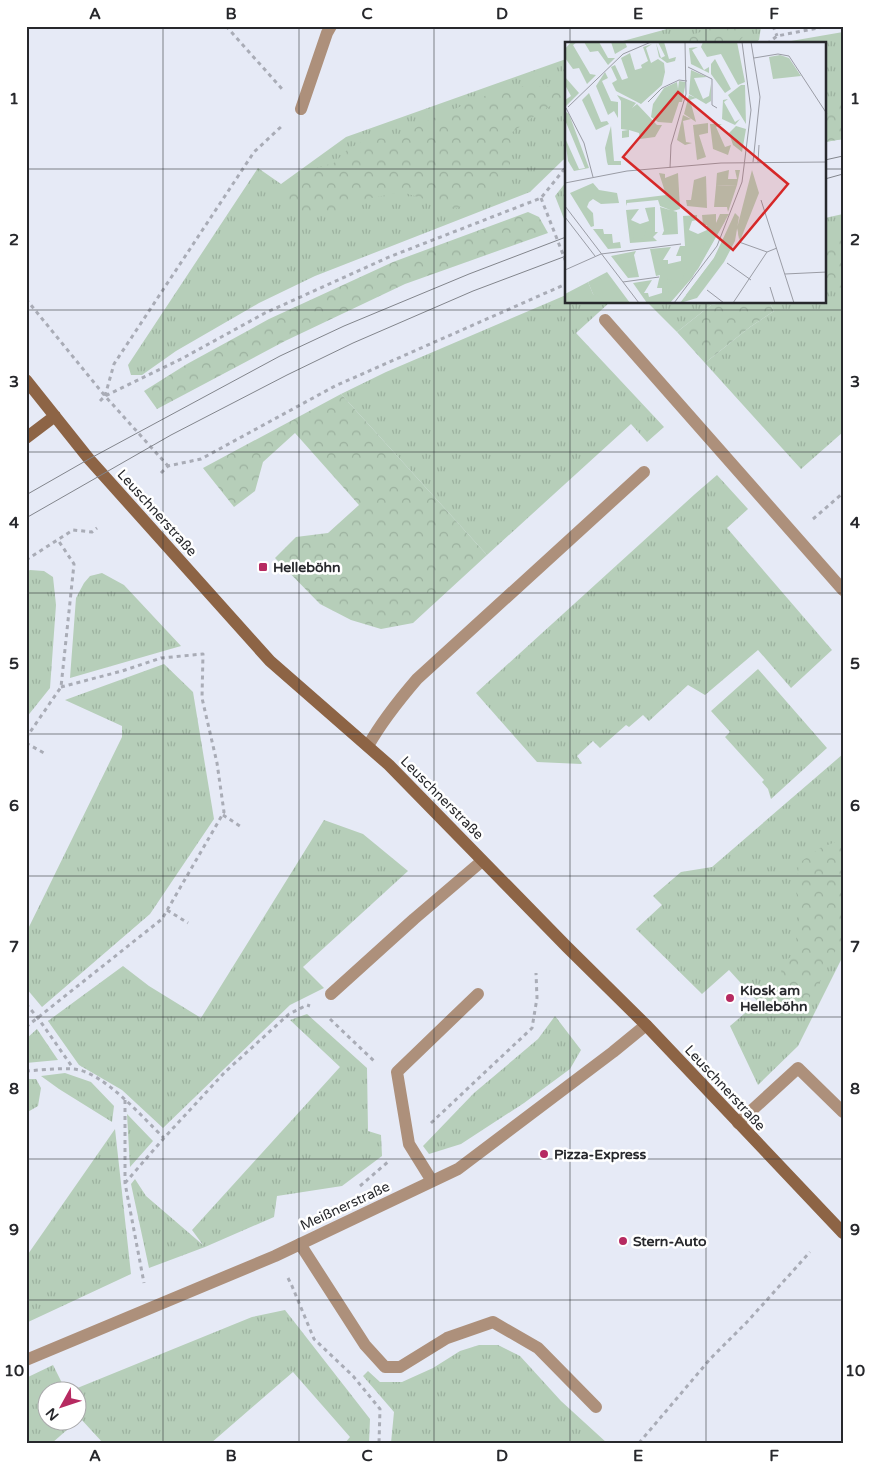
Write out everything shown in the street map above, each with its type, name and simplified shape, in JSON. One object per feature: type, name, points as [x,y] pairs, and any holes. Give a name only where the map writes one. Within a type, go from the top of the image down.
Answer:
[{"type":"main road","name":"Leuschnerstraße","points":[[26,380],[120,495],[270,661],[389,765],[646,1025],[843,1233]]},
{"type":"main road","points":[[26,438],[55,416]]},
{"type":"street","points":[[301,109],[331,26]]},
{"type":"street","points":[[605,320],[843,590]]},
{"type":"street","points":[[368,746],[396,703],[417,679],[644,472]]},
{"type":"street","points":[[331,994],[482,861]]},
{"type":"street","points":[[432,1181],[409,1144],[396,1072],[478,994]]},
{"type":"street","name":"Meißnerstraße","points":[[26,1360],[275,1256],[458,1169],[646,1025]]},
{"type":"street","points":[[738,1123],[798,1068],[843,1112]]},
{"type":"street","points":[[300,1244],[365,1345],[385,1367],[400,1367],[447,1338],[493,1322],[538,1348],[596,1407]]},
{"type":"path","points":[[105,396],[114,364],[254,152],[301,109],[226,26]]},
{"type":"path","points":[[773,26],[777,36]]},
{"type":"path","points":[[770,42],[777,36],[828,26]]},
{"type":"path","points":[[100,401],[105,396],[182,358],[265,312],[389,257],[541,198],[565,168]]},
{"type":"path","points":[[541,198],[565,259]]},
{"type":"path","points":[[161,473],[168,466],[201,459],[335,386],[565,284]]},
{"type":"path","points":[[26,300],[105,396],[168,466]]},
{"type":"path","points":[[26,307],[30,304]]},
{"type":"path","points":[[795,536],[843,493]]},
{"type":"path","points":[[26,560],[73,530],[92,532],[97,528]]},
{"type":"path","points":[[26,738],[62,687],[74,564],[58,540]]},
{"type":"path","points":[[26,1027],[162,920],[224,812],[217,763],[202,698],[203,654],[161,658],[122,671],[62,687]]},
{"type":"path","points":[[26,743],[44,753]]},
{"type":"path","points":[[222,815],[243,828]]},
{"type":"path","points":[[167,910],[188,923]]},
{"type":"path","points":[[354,1192],[409,1144],[532,1028],[537,998],[536,973]]},
{"type":"path","points":[[26,1004],[38,1018],[73,1069]]},
{"type":"path","points":[[125,1183],[225,1072],[289,1014],[307,1005],[313,1009]]},
{"type":"path","points":[[327,1017],[380,1067],[396,1072]]},
{"type":"path","points":[[26,1071],[73,1069],[89,1073],[104,1081],[164,1138]]},
{"type":"path","points":[[124,1100],[125,1183],[145,1284],[136,1288]]},
{"type":"path","points":[[639,1443],[711,1358],[747,1322],[810,1252]]},
{"type":"path","points":[[275,1256],[292,1286],[314,1339],[354,1376],[380,1410],[379,1443]]},
{"type":"green space","points":[[678,26],[761,26],[759,40],[756,42],[619,42]]},
{"type":"green space","points":[[716,26],[748,27],[738,42],[674,42]]},
{"type":"green space","points":[[843,32],[843,139],[826,142],[826,42],[789,42]]},
{"type":"green space","points":[[565,59],[565,159],[530,192],[315,276],[259,303],[176,351],[142,375],[131,375],[128,365],[258,168],[281,184],[346,137]]},
{"type":"green space","points":[[565,72],[565,98],[540,112],[511,133],[510,164],[494,190],[455,209],[402,192],[366,199],[334,215],[297,216],[282,197],[289,182],[308,170],[334,163],[348,149],[370,138],[397,139],[429,120],[501,89],[524,86],[547,87]]},
{"type":"green space","points":[[843,104],[843,139],[826,142],[826,109]]},
{"type":"green space","points":[[565,183],[565,221],[555,196]]},
{"type":"green space","points":[[528,212],[539,217],[548,233],[405,284],[285,341],[157,409],[144,391],[187,364],[269,319],[393,262]]},
{"type":"green space","points":[[843,214],[843,432],[801,469],[705,363],[750,327],[774,311],[770,304],[826,304],[826,218]]},
{"type":"green space","points":[[843,234],[843,288],[826,285],[826,235]]},
{"type":"green space","points":[[565,295],[565,304],[608,304],[576,333],[664,427],[647,442],[631,424],[487,555],[341,394],[386,372]]},
{"type":"green space","points":[[649,304],[716,304],[711,305],[677,332]]},
{"type":"green space","points":[[770,304],[774,311],[750,327],[705,363],[677,332],[711,305]]},
{"type":"green space","points":[[341,394],[487,555],[413,623],[381,629],[351,620],[320,604],[275,558],[296,537],[328,533],[359,505],[295,433],[263,462],[255,491],[234,507],[203,468]]},
{"type":"green space","points":[[717,475],[748,509],[727,528],[832,650],[791,688],[758,650],[705,695],[688,685],[649,721],[643,715],[629,727],[626,725],[600,748],[593,741],[577,756],[581,764],[537,762],[476,693]]},
{"type":"green space","points":[[30,570],[44,571],[53,577],[56,605],[50,688],[26,718],[26,572]]},
{"type":"green space","points":[[102,573],[124,585],[181,646],[70,678],[76,598],[90,576]]},
{"type":"green space","points":[[164,664],[193,692],[214,819],[150,914],[42,1007],[26,988],[26,933],[122,737],[122,726],[65,700]]},
{"type":"green space","points":[[758,669],[827,748],[771,799],[768,789],[762,782],[764,780],[725,737],[730,732],[711,711]]},
{"type":"green space","points":[[843,754],[843,956],[798,1046],[758,1085],[730,1026],[758,1002],[729,970],[702,994],[636,929],[662,905],[653,896],[681,872],[712,867]]},
{"type":"green space","points":[[324,820],[363,834],[408,871],[303,967],[324,988],[290,1005],[163,1128],[122,1090],[79,1065],[48,1021],[123,966],[149,986],[201,1018]]},
{"type":"green space","points":[[843,839],[843,941],[834,953],[820,981],[804,1006],[793,1010],[782,997],[781,965],[794,954],[800,912],[796,892],[799,863],[820,848]]},
{"type":"green space","points":[[307,1014],[367,1068],[368,1131],[381,1135],[382,1156],[342,1186],[277,1196],[274,1217],[205,1247],[149,1268],[131,1184],[135,1179],[146,1196],[203,1245],[192,1230],[340,1067],[290,1020]]},
{"type":"green space","points":[[555,1016],[581,1050],[570,1069],[524,1103],[461,1144],[429,1154],[423,1146],[474,1093],[538,1039]]},
{"type":"green space","points":[[37,1029],[58,1060],[26,1063],[26,1039]]},
{"type":"green space","points":[[65,1073],[91,1082],[114,1106],[112,1122],[41,1076]]},
{"type":"green space","points":[[26,1079],[36,1079],[41,1088],[38,1106],[26,1113]]},
{"type":"green space","points":[[127,1114],[153,1141],[130,1167]]},
{"type":"green space","points":[[115,1129],[131,1274],[26,1323],[26,1257]]},
{"type":"green space","points":[[285,1310],[370,1419],[369,1443],[345,1443],[350,1437],[293,1372],[211,1443],[103,1443],[88,1427],[88,1384],[252,1317]]},
{"type":"green space","points":[[479,1345],[498,1345],[520,1356],[561,1401],[607,1443],[391,1443],[394,1412],[363,1376],[368,1371],[380,1382],[402,1382],[433,1368],[460,1351]]},
{"type":"green space","points":[[53,1365],[62,1382],[38,1382],[38,1432],[65,1432],[52,1443],[26,1443],[26,1378]]},
{"type":"tram line","points":[[826,160],[843,156]]},
{"type":"tram line","points":[[826,179],[843,174]]},
{"type":"tram line","points":[[26,495],[280,356],[344,326],[469,274],[565,237]]},
{"type":"tram line","points":[[26,518],[171,435],[287,375],[353,343],[473,291],[565,256]]},
{"type":"place","name":"Helleböhn","points":[[263,567]]},
{"type":"place","name":"Kiosk am Helleböhn","points":[[730,998]]},
{"type":"place","name":"Pizza-Express","points":[[544,1154]]},
{"type":"place","name":"Stern-Auto","points":[[623,1241]]}]
